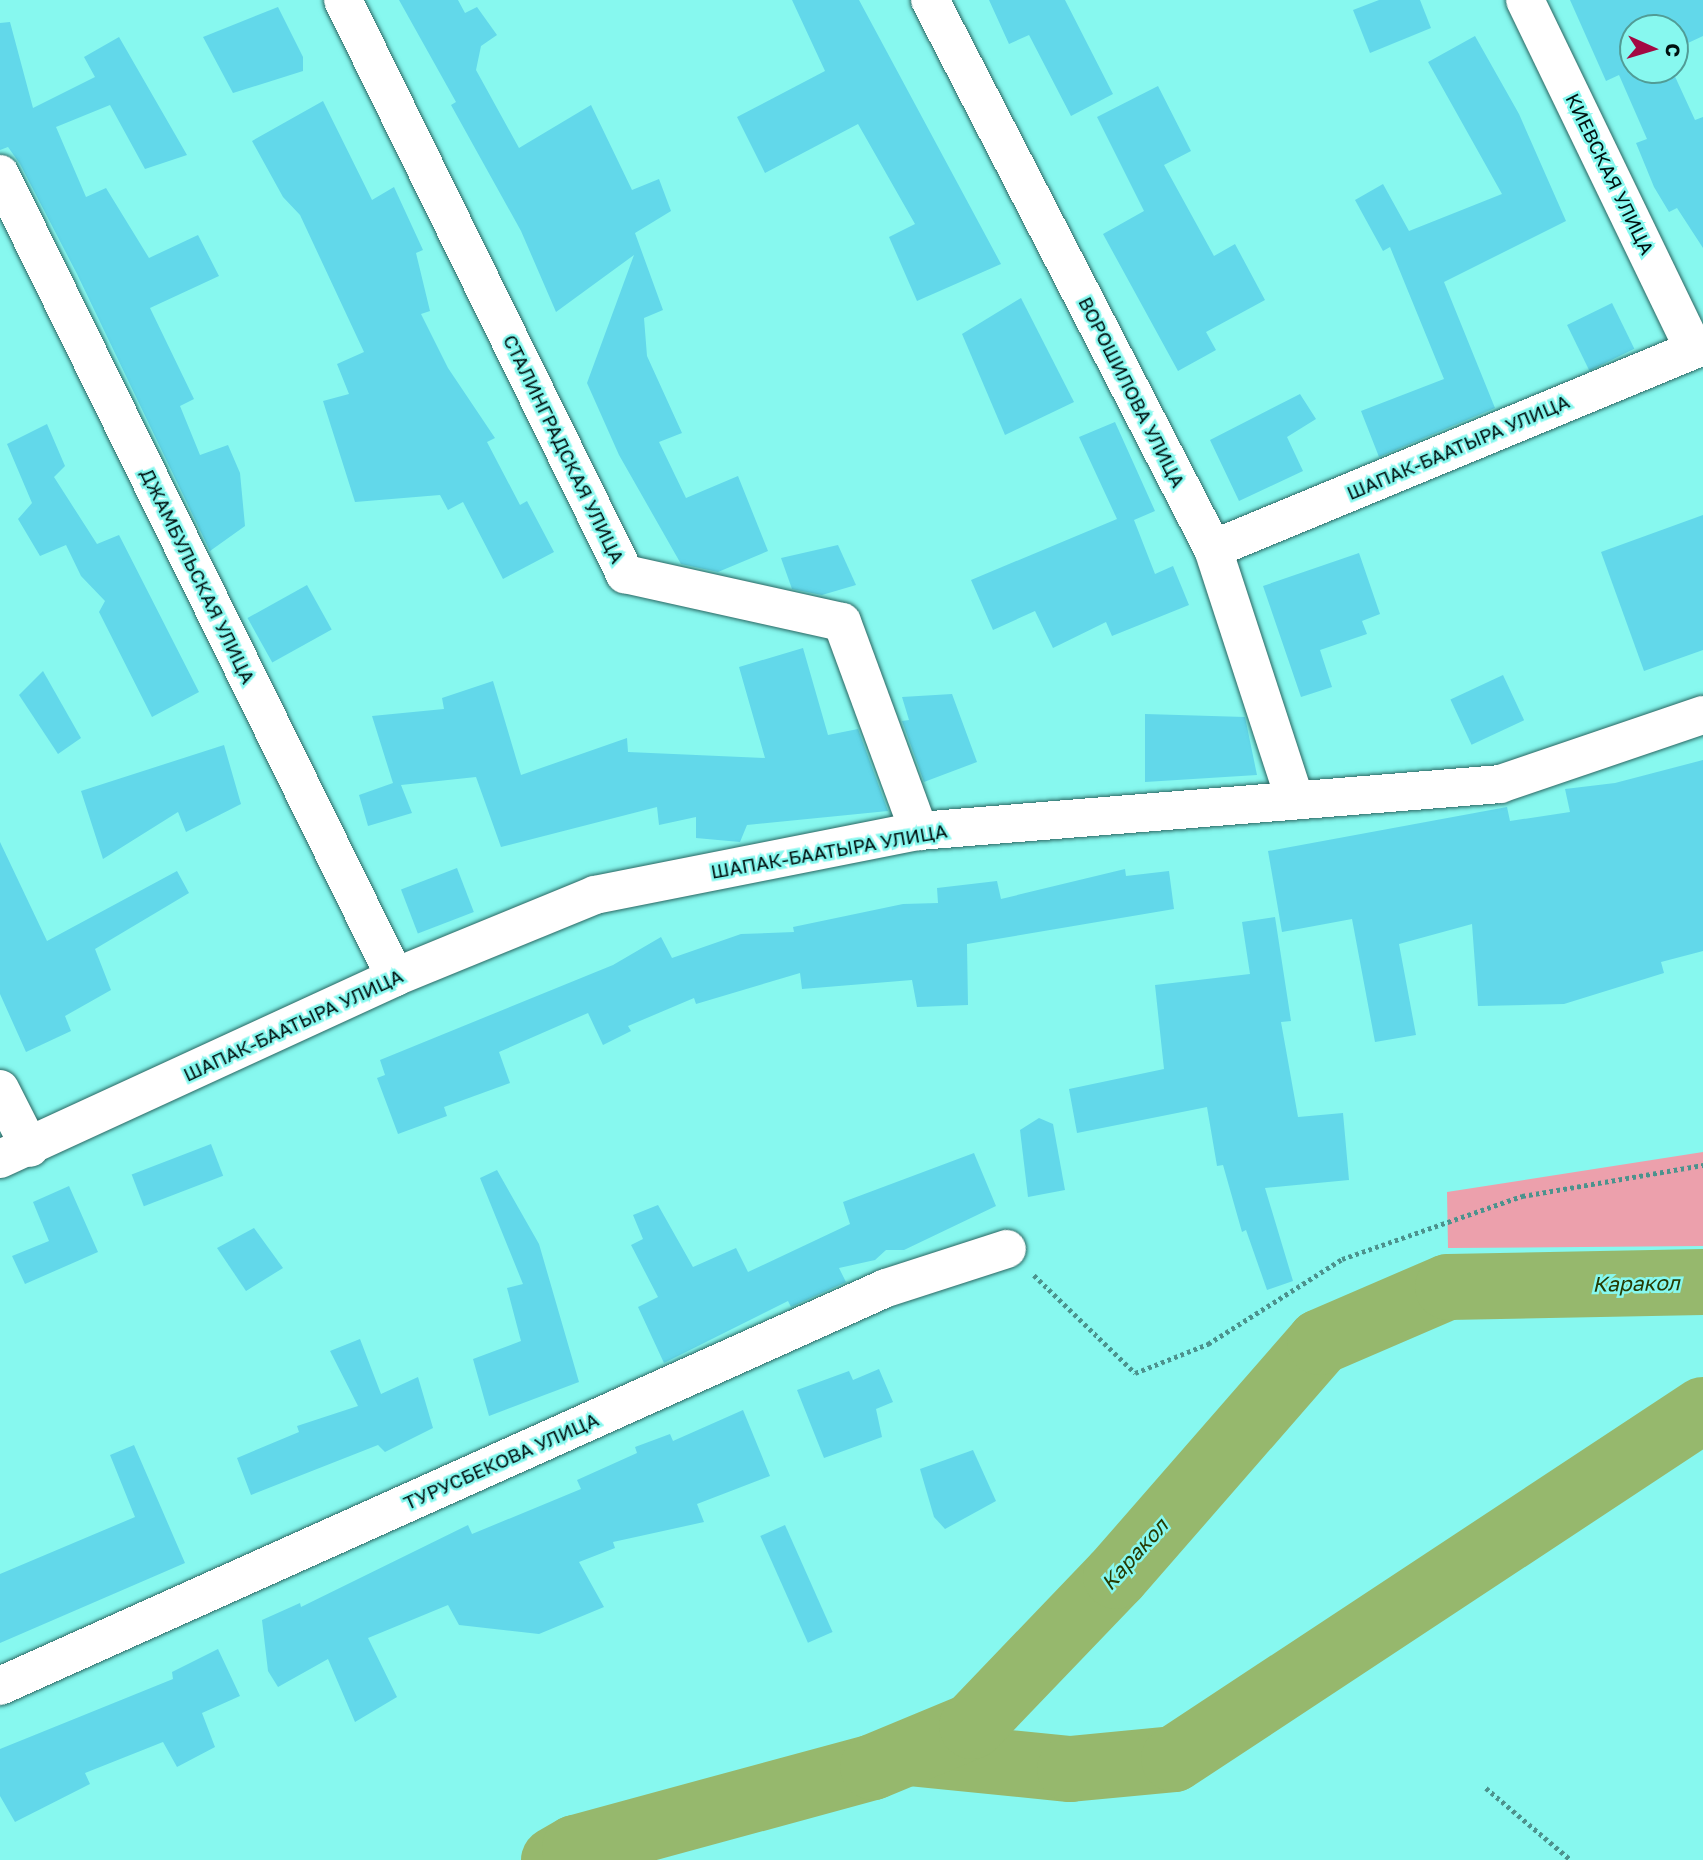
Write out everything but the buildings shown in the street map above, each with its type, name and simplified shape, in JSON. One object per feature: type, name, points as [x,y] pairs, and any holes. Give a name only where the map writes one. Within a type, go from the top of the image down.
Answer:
[{"type":"street","name":"СТАЛИНГРАДСКАЯ УЛИЦА","points":[[343,0],[625,574],[842,622],[919,831]]},
{"type":"street","name":"ВОРОШИЛОВА УЛИЦА","points":[[930,0],[1213,549],[1295,800]]},
{"type":"street","name":"КИЕВСКАЯ УЛИЦА","points":[[1525,0],[1698,347]]},
{"type":"street","name":"ДЖАМБУЛЬСКАЯ УЛИЦА","points":[[0,174],[396,977]]},
{"type":"street","name":"ШАПАК-БААТЫРА УЛИЦА","points":[[1213,549],[1698,347]]},
{"type":"street","name":"ШАПАК-БААТЫРА УЛИЦА","points":[[15,1154],[396,977],[596,895],[919,831],[1500,784],[1703,715]]},
{"type":"street","points":[[0,1089],[15,1154]]},
{"type":"street","name":"ТУРУСБЕКОВА УЛИЦА","points":[[0,1686],[886,1288],[1007,1249]]},
{"type":"path","points":[[1007,1249],[1135,1373],[1208,1344],[1342,1259],[1522,1196],[1703,1165]]},
{"type":"path","points":[[1486,1788],[1571,1860]]},
{"type":"shaded area","points":[[1703,1152],[1703,1246],[1448,1248],[1447,1192]]},
{"type":"waterway","name":"Каракол","points":[[554,1860],[575,1848],[873,1767],[972,1726],[1116,1576],[1320,1342],[1448,1287],[1703,1282]]},
{"type":"waterway","points":[[909,1753],[1070,1769],[1174,1759],[1703,1410]]}]
